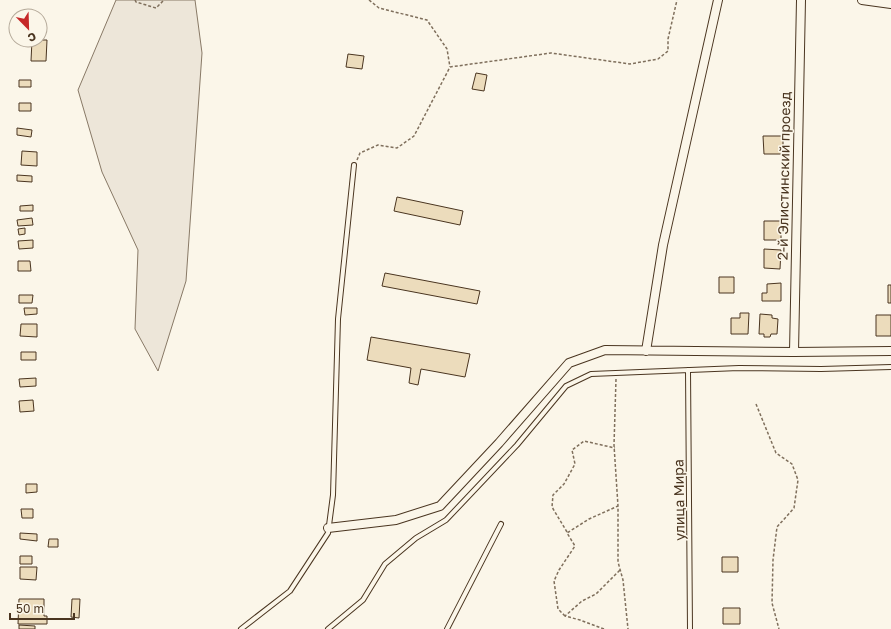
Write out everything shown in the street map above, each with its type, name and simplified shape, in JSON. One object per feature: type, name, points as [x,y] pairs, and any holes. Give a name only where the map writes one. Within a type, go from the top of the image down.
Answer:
[{"type":"street","points":[[646,351],[663,245],[718,0]]},
{"type":"street","name":"2-й Элистинский проезд","points":[[794,352],[801,0]]},
{"type":"street","points":[[862,0],[891,4]]},
{"type":"street","points":[[328,528],[396,520],[440,506],[499,443],[569,363],[605,350],[794,352],[891,351]]},
{"type":"lane","points":[[240,629],[290,591],[328,534],[333,495],[338,319],[354,165]]},
{"type":"lane","points":[[328,629],[363,600],[385,564],[416,538],[446,520],[517,445],[566,386],[591,374],[739,368],[821,369],[891,367]]},
{"type":"lane","name":"улица Мира","points":[[688,370],[690,629]]},
{"type":"lane","points":[[447,629],[500,524]]},
{"type":"path","points":[[135,0],[136,2],[156,8],[164,0]]},
{"type":"path","points":[[354,165],[360,153],[378,145],[397,148],[414,136],[450,67],[447,49],[427,20],[379,8],[369,0]]},
{"type":"path","points":[[450,67],[551,53],[630,64],[658,59],[668,51],[668,38],[677,0]]},
{"type":"path","points":[[616,373],[615,448],[618,506],[618,562],[623,580],[628,629]]},
{"type":"path","points":[[756,404],[776,453],[792,464],[798,480],[794,508],[777,527],[773,560],[772,603],[779,629]]},
{"type":"path","points":[[604,629],[565,616],[558,609],[554,581],[559,570],[575,546],[552,507],[553,495],[564,484],[575,464],[572,450],[584,441],[615,448]]},
{"type":"path","points":[[567,533],[589,519],[618,506]]},
{"type":"path","points":[[565,616],[582,601],[596,594],[620,570]]},
{"type":"shaded area","points":[[116,0],[195,0],[202,53],[186,281],[158,371],[135,329],[138,250],[102,172],[78,90]]},
{"type":"building","points":[[32,48],[47,48],[46,61],[31,61]]},
{"type":"building","points":[[348,54],[364,56],[362,69],[346,67]]},
{"type":"building","points":[[476,73],[487,75],[484,91],[472,89]]},
{"type":"building","points":[[19,80],[31,80],[31,87],[19,87]]},
{"type":"building","points":[[19,103],[31,103],[31,111],[19,111]]},
{"type":"building","points":[[17,128],[32,130],[31,137],[17,135]]},
{"type":"building","points":[[763,136],[783,136],[783,154],[764,154]]},
{"type":"building","points":[[22,151],[37,152],[37,166],[21,165]]},
{"type":"building","points":[[17,175],[32,176],[32,182],[17,181]]},
{"type":"building","points":[[397,197],[463,211],[460,225],[394,211]]},
{"type":"building","points":[[33,205],[33,211],[20,211],[20,206]]},
{"type":"building","points":[[32,218],[33,225],[18,226],[17,220]]},
{"type":"building","points":[[764,221],[781,221],[781,240],[764,240]]},
{"type":"building","points":[[25,228],[25,234],[19,235],[18,229]]},
{"type":"building","points":[[33,240],[33,248],[19,249],[18,241]]},
{"type":"building","points":[[764,249],[781,250],[780,269],[764,268]]},
{"type":"building","points":[[18,261],[30,261],[31,271],[18,271]]},
{"type":"building","points":[[385,273],[480,291],[477,304],[382,286]]},
{"type":"building","points":[[719,277],[734,277],[734,293],[719,293]]},
{"type":"building","points":[[781,283],[781,301],[762,301],[762,293],[767,293],[767,284]]},
{"type":"building","points":[[888,285],[891,285],[891,303],[888,303]]},
{"type":"building","points":[[19,295],[33,295],[32,303],[19,303]]},
{"type":"building","points":[[24,308],[37,308],[37,314],[25,315]]},
{"type":"building","points":[[740,313],[749,313],[748,334],[731,334],[731,318],[740,318]]},
{"type":"building","points":[[760,314],[772,315],[772,318],[778,319],[777,334],[771,334],[770,337],[764,337],[764,334],[759,334]]},
{"type":"building","points":[[876,315],[891,315],[891,336],[876,336]]},
{"type":"building","points":[[21,324],[37,324],[37,337],[20,336]]},
{"type":"building","points":[[371,337],[470,354],[465,377],[421,369],[418,385],[409,383],[411,368],[367,360]]},
{"type":"building","points":[[21,352],[36,352],[36,360],[21,360]]},
{"type":"building","points":[[36,378],[36,386],[20,387],[19,379]]},
{"type":"building","points":[[33,400],[34,411],[20,412],[19,401]]},
{"type":"building","points":[[26,484],[37,484],[37,492],[26,493]]},
{"type":"building","points":[[21,509],[33,509],[33,518],[22,518]]},
{"type":"building","points":[[20,533],[37,534],[37,541],[20,539]]},
{"type":"building","points":[[49,539],[58,539],[58,547],[48,547]]},
{"type":"building","points":[[20,556],[32,556],[32,564],[20,564]]},
{"type":"building","points":[[722,557],[738,557],[738,572],[722,572]]},
{"type":"building","points":[[20,567],[37,567],[36,580],[20,579]]},
{"type":"building","points":[[19,599],[44,599],[44,616],[47,616],[47,624],[18,624]]},
{"type":"building","points":[[72,599],[80,599],[79,618],[71,617]]},
{"type":"building","points":[[723,608],[740,608],[740,624],[723,624]]},
{"type":"building","points":[[19,625],[35,626],[35,629],[19,629]]}]
